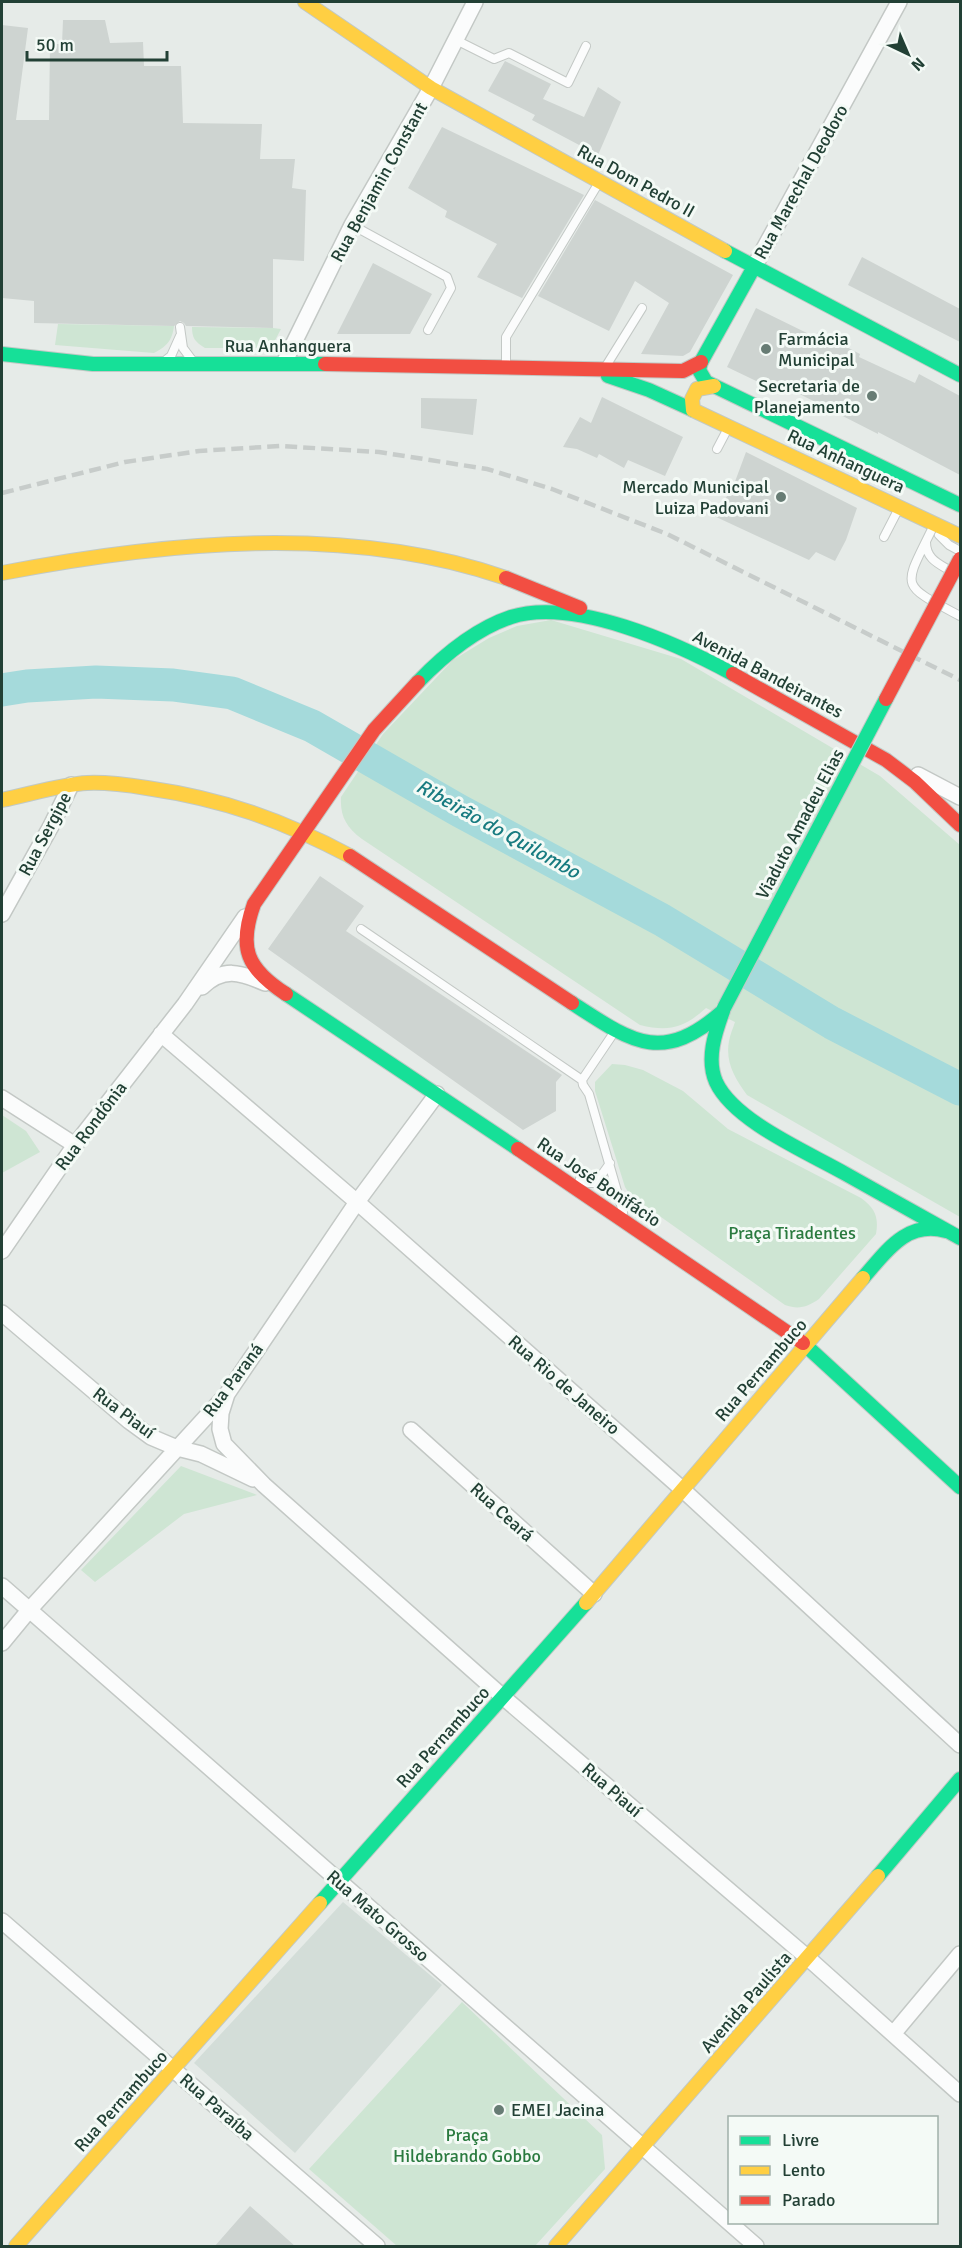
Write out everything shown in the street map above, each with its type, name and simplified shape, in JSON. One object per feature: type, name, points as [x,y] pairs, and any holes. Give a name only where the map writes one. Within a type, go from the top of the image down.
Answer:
[{"type":"main road","name":"Rua Dom Pedro II","points":[[305,2],[431,88],[754,267],[960,375]]},
{"type":"main road","name":"Rua Marechal Deodoro","points":[[701,362],[754,267]]},
{"type":"main road","name":"Rua Anhanguera","points":[[2,354],[93,364],[284,363],[683,371],[701,362]]},
{"type":"main road","points":[[701,362],[699,370],[702,377],[714,386]]},
{"type":"main road","name":"Rua Anhanguera","points":[[574,369],[615,378],[693,410],[960,536]]},
{"type":"main road","name":"Rua Anhanguera","points":[[714,386],[954,502]]},
{"type":"main road","points":[[693,410],[690,403],[697,389],[714,386]]},
{"type":"main road","points":[[935,523],[954,502]]},
{"type":"main road","points":[[2,573],[68,559],[193,544],[250,543],[386,550],[480,570],[532,587],[621,625]]},
{"type":"main road","name":"Viaduto Amadeu Elias","points":[[724,1010],[960,559]]},
{"type":"main road","name":"Avenida Bandeirantes","points":[[304,832],[374,730],[413,684],[442,658],[471,638],[504,620],[535,612],[568,613],[621,625],[719,664],[886,759],[922,788],[960,825]]},
{"type":"main road","points":[[2,800],[87,783],[133,786],[207,798],[304,832],[355,859],[615,1031],[640,1043],[674,1043],[706,1027],[724,1010]]},
{"type":"main road","points":[[248,811],[268,827],[277,842],[279,858],[274,875]]},
{"type":"main road","name":"Rua Rondônia","points":[[254,904],[304,832]]},
{"type":"main road","points":[[317,853],[355,859]]},
{"type":"main road","points":[[274,875],[289,861],[302,855]]},
{"type":"main road","name":"Rua José Bonifácio","points":[[254,904],[245,926],[245,942],[255,969],[273,986],[806,1345],[960,1487]]},
{"type":"main road","points":[[724,1010],[714,1033],[710,1062],[717,1084],[730,1104],[765,1129],[958,1236]]},
{"type":"main road","points":[[878,1193],[897,1214],[898,1231],[891,1246]]},
{"type":"main road","points":[[891,1246],[912,1231],[921,1228],[938,1228],[958,1236]]},
{"type":"main road","name":"Rua Pernambuco","points":[[16,2247],[594,1594],[891,1246]]},
{"type":"main road","name":"Avenida Paulista","points":[[556,2247],[808,1958],[960,1779]]},
{"type":"street","name":"Rua Benjamin Constant","points":[[284,363],[352,225],[431,88],[475,2]]},
{"type":"street","name":"Rua Marechal Deodoro","points":[[754,267],[899,2]]},
{"type":"street","points":[[886,759],[960,797]]},
{"type":"street","name":"Rua Sergipe","points":[[2,914],[71,785]]},
{"type":"street","name":"Rua Rondônia","points":[[2,1251],[75,1145],[185,1004],[254,904]]},
{"type":"street","name":"Rua Rondônia","points":[[185,1004],[210,980],[221,974],[236,973],[273,986]]},
{"type":"street","name":"Rua Rio de Janeiro","points":[[161,1034],[357,1202],[682,1489],[960,1744]]},
{"type":"street","name":"Rua Paraná","points":[[2,1643],[30,1609],[227,1394],[357,1202],[436,1094]]},
{"type":"street","points":[[2,1098],[75,1145]]},
{"type":"street","name":"Rua Piauí","points":[[2,1313],[151,1437],[177,1448],[201,1454],[264,1485]]},
{"type":"street","name":"Rua Piauí","points":[[227,1394],[221,1413],[220,1429],[224,1444],[264,1485],[503,1697],[808,1958],[960,2094]]},
{"type":"street","name":"Rua Ceará","points":[[411,1430],[594,1594]]},
{"type":"street","name":"Rua Mato Grosso","points":[[2,1586],[728,2222]]},
{"type":"street","name":"Rua Paraíba","points":[[2,1921],[377,2247]]},
{"type":"street","points":[[893,2034],[960,1953]]},
{"type":"street","name":"Rua Mato Grosso","points":[[730,2224],[756,2247]]},
{"type":"lane","points":[[456,39],[494,59],[509,52],[568,83],[586,46]]},
{"type":"lane","points":[[506,367],[506,338],[600,181]]},
{"type":"lane","points":[[352,225],[447,277],[451,288],[428,330]]},
{"type":"lane","points":[[603,370],[642,308]]},
{"type":"lane","points":[[162,364],[171,356],[180,331],[183,348],[194,363]]},
{"type":"lane","points":[[717,449],[729,426]]},
{"type":"lane","points":[[884,537],[900,506]]},
{"type":"lane","points":[[935,523],[909,576],[911,583],[921,595],[960,616]]},
{"type":"lane","points":[[935,523],[941,539],[960,551]]},
{"type":"lane","points":[[926,541],[928,553],[932,559],[960,576]]},
{"type":"lane","points":[[361,929],[582,1080],[589,1094],[610,1163],[625,1222]]},
{"type":"lane","points":[[582,1080],[615,1031]]},
{"type":"lane","points":[[565,1181],[579,1179],[588,1183],[596,1183],[610,1163]]},
{"type":"shaded area","points":[[343,1902],[442,1985],[295,2153],[194,2063]]},
{"type":"green space","points":[[58,324],[174,326],[168,342],[154,353],[55,345]]},
{"type":"green space","points":[[192,327],[281,329],[271,348],[205,348],[195,339]]},
{"type":"green space","points":[[551,620],[681,659],[880,776],[960,845],[960,1217],[747,1095],[735,1076],[728,1056],[729,1041],[735,1022],[706,1008],[676,1027],[659,1028],[640,1025],[362,839],[348,825],[343,815],[341,797],[383,734],[453,660],[489,638],[517,626]]},
{"type":"green space","name":"Praça Tiradentes","points":[[612,1064],[643,1070],[683,1091],[728,1129],[861,1198],[870,1205],[875,1213],[876,1234],[819,1299],[803,1307],[785,1305],[630,1195],[625,1187],[595,1091],[595,1082]]},
{"type":"green space","points":[[2,1115],[26,1131],[40,1152],[2,1173]]},
{"type":"green space","points":[[181,1466],[257,1495],[184,1514],[95,1582],[81,1570]]},
{"type":"green space","name":"Praça Hildebrando Gobbo","points":[[462,2002],[602,2135],[605,2169],[535,2246],[397,2246],[309,2169]]},
{"type":"building","points":[[63,20],[105,20],[110,43],[143,42],[144,66],[181,66],[183,123],[262,124],[260,159],[295,159],[292,188],[306,190],[304,261],[273,259],[273,328],[186,326],[180,321],[174,326],[34,323],[34,301],[2,298],[2,25],[28,28],[16,120],[49,120],[50,44],[62,44]]},
{"type":"building","points":[[505,61],[551,84],[543,99],[584,117],[598,87],[621,102],[598,155],[532,120],[535,115],[488,91]]},
{"type":"building","points":[[442,127],[584,195],[522,298],[477,277],[497,244],[445,217],[447,211],[408,188]]},
{"type":"building","points":[[595,200],[733,275],[690,352],[683,356],[641,354],[669,303],[635,281],[609,331],[538,296]]},
{"type":"building","points":[[862,257],[960,309],[960,342],[848,285]]},
{"type":"building","points":[[373,263],[432,294],[410,334],[337,334]]},
{"type":"building","points":[[756,308],[815,337],[818,332],[860,354],[859,357],[915,383],[919,374],[960,396],[960,475],[778,383],[775,390],[727,367]]},
{"type":"building","points":[[602,397],[683,437],[665,476],[628,460],[624,468],[599,454],[597,458],[577,449],[563,447],[580,417],[591,423]]},
{"type":"building","points":[[421,398],[477,399],[473,435],[421,428]]},
{"type":"building","name":"Mercado Municipal Luiza Padovani","points":[[746,452],[857,508],[846,540],[835,561],[816,552],[809,560],[714,516],[733,487]]},
{"type":"building","points":[[320,876],[364,906],[346,931],[562,1075],[556,1082],[556,1111],[523,1130],[268,949]]},
{"type":"building","points":[[250,2206],[266,2220],[296,2247],[214,2247]]},
{"type":"waterway","name":"Ribeirão do Quilombo","points":[[2,690],[27,686],[96,682],[173,685],[232,693],[312,726],[458,810],[662,920],[832,1023],[960,1089]]},
{"type":"railway","points":[[2,493],[125,462],[199,451],[280,446],[379,452],[487,469],[552,489],[667,534],[960,680]]},
{"type":"traffic: fast","points":[[725,251],[960,375]]},
{"type":"traffic: fast","points":[[754,267],[701,362],[699,370],[706,382],[960,505]]},
{"type":"traffic: fast","points":[[2,354],[93,364],[325,364]]},
{"type":"traffic: fast","points":[[608,376],[649,390],[693,410]]},
{"type":"traffic: fast","points":[[418,682],[449,653],[485,628],[511,617],[536,612],[565,613],[625,627],[684,650],[733,674]]},
{"type":"traffic: fast","points":[[724,1008],[886,699]]},
{"type":"traffic: fast","points":[[286,994],[518,1149]]},
{"type":"traffic: fast","points":[[572,1003],[612,1028],[647,1042],[664,1042],[682,1038],[701,1028],[723,1011]]},
{"type":"traffic: fast","points":[[723,1011],[713,1046],[713,1073],[725,1096],[738,1110],[792,1145],[960,1238]]},
{"type":"traffic: fast","points":[[863,1278],[889,1249],[908,1234],[919,1230],[946,1231]]},
{"type":"traffic: fast","points":[[803,1343],[960,1487]]},
{"type":"traffic: fast","points":[[320,1903],[586,1603]]},
{"type":"traffic: fast","points":[[878,1876],[960,1779]]},
{"type":"traffic: slow","points":[[305,2],[431,88],[725,251]]},
{"type":"traffic: slow","points":[[714,386],[697,389],[692,399],[693,410],[960,536]]},
{"type":"traffic: slow","points":[[2,573],[127,553],[191,546],[255,543],[319,544],[383,550],[445,561],[506,578]]},
{"type":"traffic: slow","points":[[2,800],[87,783],[110,783],[147,788],[201,798],[252,813],[300,832],[350,856]]},
{"type":"traffic: slow","points":[[586,1603],[863,1278]]},
{"type":"traffic: slow","points":[[556,2246],[878,1876]]},
{"type":"traffic: slow","points":[[16,2246],[320,1903]]},
{"type":"traffic: jam","points":[[325,364],[683,371],[701,362]]},
{"type":"traffic: jam","points":[[886,699],[960,559]]},
{"type":"traffic: jam","points":[[506,578],[580,608]]},
{"type":"traffic: jam","points":[[733,674],[886,760],[915,782],[960,825]]},
{"type":"traffic: jam","points":[[286,994],[262,976],[249,956],[247,933],[254,904],[374,730],[418,682]]},
{"type":"traffic: jam","points":[[350,856],[572,1003]]},
{"type":"traffic: jam","points":[[518,1149],[803,1343]]},
{"type":"place","name":"Farmácia Municipal","points":[[766,349]]},
{"type":"place","name":"Secretaria de Planejamento","points":[[872,396]]},
{"type":"place","name":"Mercado Municipal Luiza Padovani","points":[[781,497]]},
{"type":"place","name":"EMEI Jacina","points":[[499,2110]]}]
